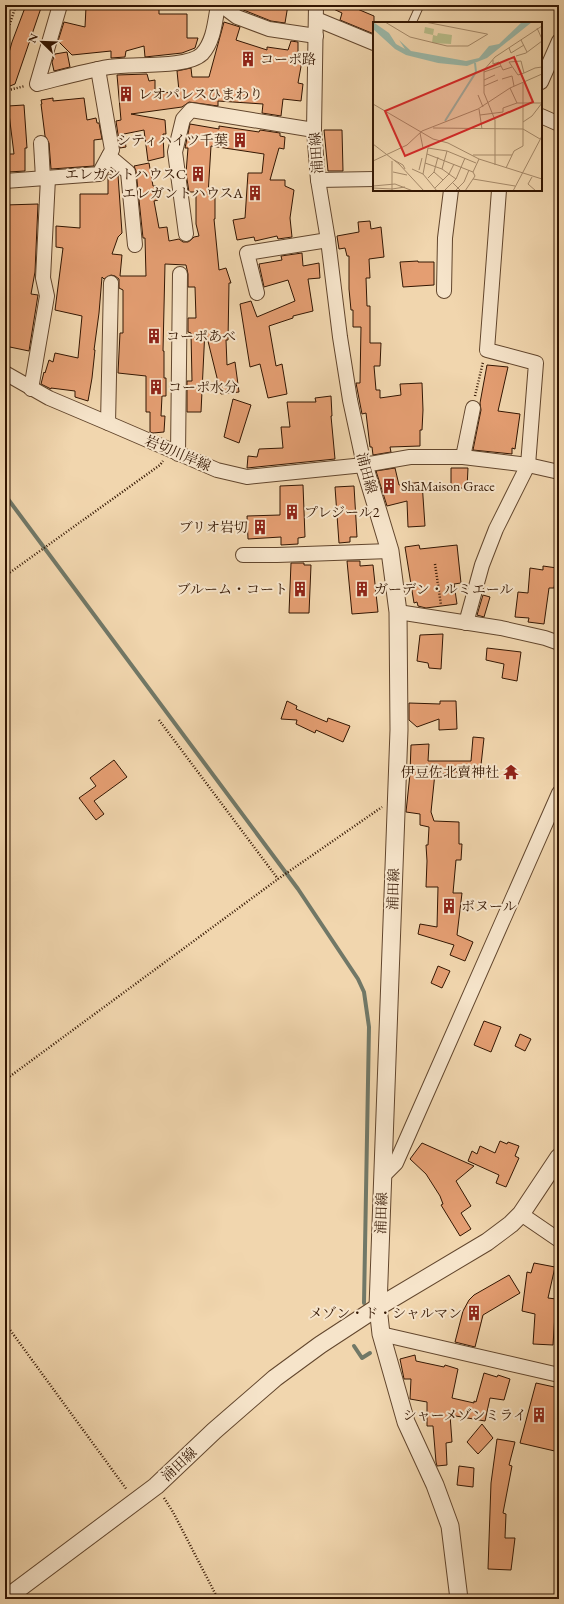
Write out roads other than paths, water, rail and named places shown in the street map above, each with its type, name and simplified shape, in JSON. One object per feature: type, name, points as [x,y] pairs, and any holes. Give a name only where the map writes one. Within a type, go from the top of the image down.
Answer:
[{"type":"street","points":[[60,5],[37,84],[110,67],[164,65],[194,59],[202,54],[210,43],[220,5],[237,17],[269,29],[316,36]]},
{"type":"street","name":"浦田線","points":[[5,1599],[156,1486],[214,1431],[276,1378],[320,1345],[378,1307],[399,730],[398,612],[390,551],[364,465],[350,400],[340,337],[328,240],[318,180],[314,130],[316,5]]},
{"type":"street","points":[[316,19],[373,43]]},
{"type":"street","points":[[542,80],[559,41]]},
{"type":"street","points":[[5,181],[99,174],[112,150],[98,69]]},
{"type":"street","points":[[186,234],[176,152],[183,119],[191,110],[314,130]]},
{"type":"street","points":[[542,116],[559,124]]},
{"type":"street","points":[[30,389],[47,296],[43,278],[45,178],[41,143]]},
{"type":"street","points":[[108,156],[128,172],[135,245]]},
{"type":"street","points":[[318,180],[373,179]]},
{"type":"street","points":[[444,291],[446,238],[451,191]]},
{"type":"street","points":[[466,623],[482,565],[496,529],[528,465],[536,363],[487,350],[499,191]]},
{"type":"street","points":[[257,293],[247,253],[328,240]]},
{"type":"street","points":[[175,452],[180,274]]},
{"type":"street","points":[[108,423],[111,283]]},
{"type":"street","name":"岩切川岸線","points":[[5,373],[30,389],[175,452],[217,470],[247,477],[364,465],[410,457],[463,457],[528,465],[559,472]]},
{"type":"street","points":[[463,457],[473,408]]},
{"type":"street","points":[[243,555],[390,551]]},
{"type":"street","points":[[398,612],[501,628],[545,638],[559,643]]},
{"type":"street","points":[[382,1177],[396,1163],[559,793]]},
{"type":"street","points":[[459,1599],[450,1526],[435,1485],[406,1422],[381,1334],[378,1307],[487,1242],[511,1224],[521,1214],[559,1157]]},
{"type":"street","points":[[521,1214],[559,1240]]},
{"type":"street","points":[[381,1334],[559,1375]]},
{"type":"lane","points":[[412,22],[420,5]]},
{"type":"waterway","points":[[5,495],[298,889],[358,979],[364,992],[369,1027],[364,1303]]},
{"type":"waterway","points":[[354,1346],[362,1358],[370,1353]]},
{"type":"place","name":"コーポ路","points":[[248,59]]},
{"type":"place","name":"レオパレスひまわり","points":[[126,94]]},
{"type":"place","name":"シティハイツ千葉","points":[[240,140]]},
{"type":"place","name":"エレガントハウスC","points":[[198,174]]},
{"type":"place","name":"エレガントハウスA","points":[[255,193]]},
{"type":"place","name":"コーポあべ","points":[[154,336]]},
{"type":"place","name":"コーポ水分","points":[[156,387]]},
{"type":"place","name":"ShaMaison Grace","points":[[389,486]]},
{"type":"place","name":"プレジール2","points":[[292,512]]},
{"type":"place","name":"ブリオ岩切","points":[[260,527]]},
{"type":"place","name":"ブルーム・コート","points":[[300,589]]},
{"type":"place","name":"ガーデン・ルミエール","points":[[362,589]]},
{"type":"place","name":"伊豆佐北賣神社","points":[[511,772]]},
{"type":"place","name":"ボヌール","points":[[449,906]]},
{"type":"place","name":"メゾン・ド・シャルマン","points":[[474,1313]]},
{"type":"place","name":"シャーメゾンミライ","points":[[539,1415]]}]
